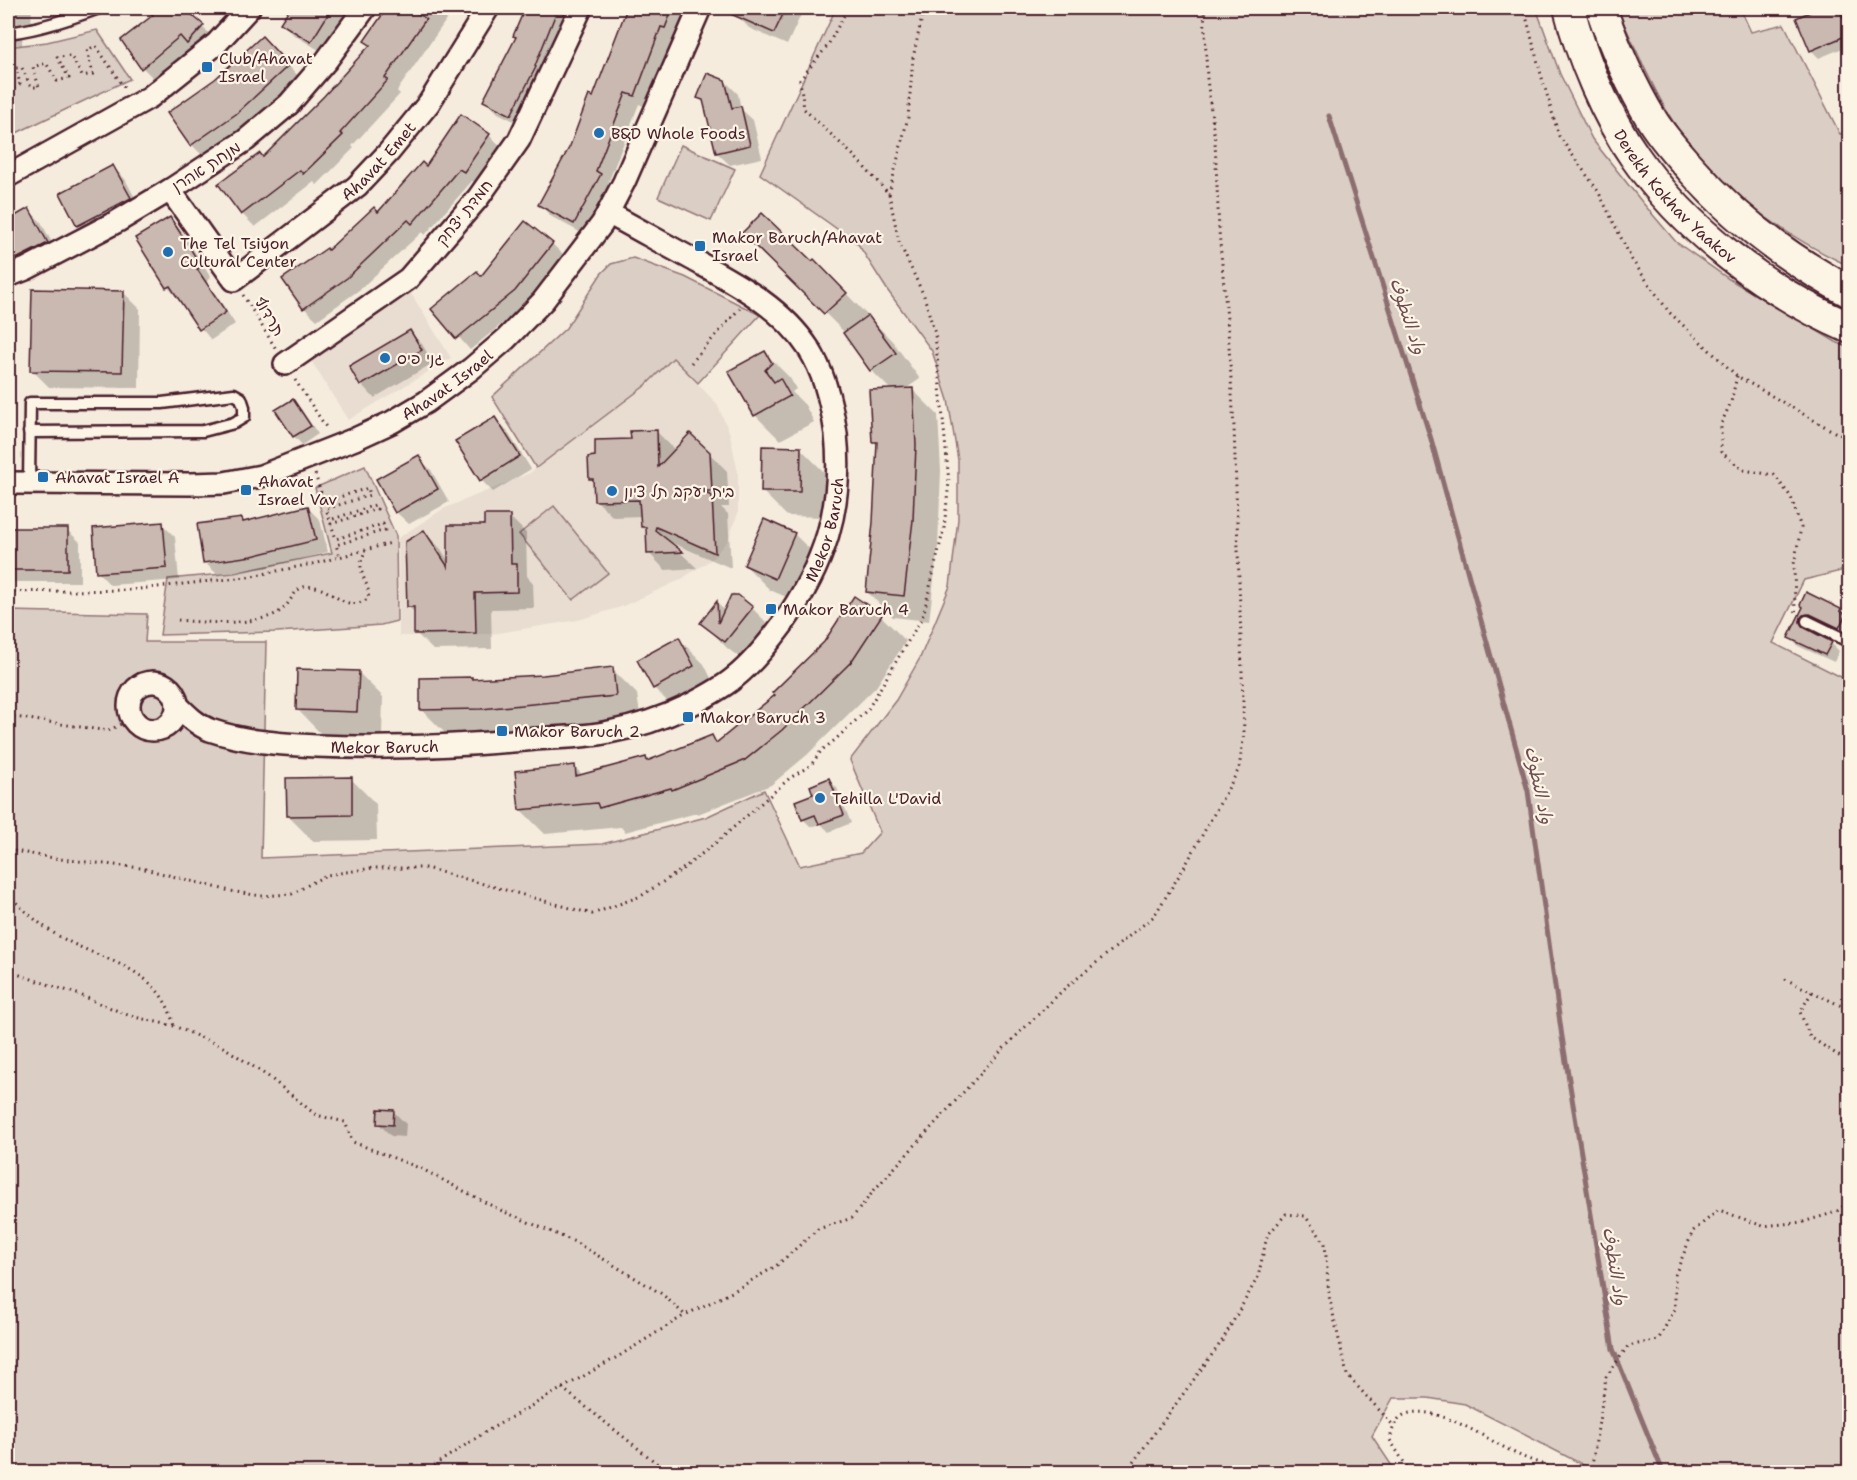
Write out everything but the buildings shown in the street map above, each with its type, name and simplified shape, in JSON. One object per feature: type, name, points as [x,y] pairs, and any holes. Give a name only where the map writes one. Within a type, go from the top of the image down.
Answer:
[{"type":"street","points":[[8,176],[150,97],[216,44],[249,8]]},
{"type":"street","name":"מנחת אהרן","points":[[8,276],[27,269],[118,220],[170,190],[246,140],[289,104],[326,62],[365,8]]},
{"type":"street","name":"Ahavat Emet","points":[[234,280],[357,186],[429,103],[488,8]]},
{"type":"street","name":"חמדת יצחק","points":[[285,364],[408,279],[478,198],[519,140],[581,8]]},
{"type":"street","name":"Ahavat Israel","points":[[8,483],[191,484],[224,483],[261,476],[310,458],[392,422],[426,402],[471,369],[506,339],[543,302],[602,224],[624,182],[700,8]]},
{"type":"street","name":"Derekh Kokhav Yaakov","points":[[1569,8],[1596,84],[1622,137],[1635,158],[1676,206],[1726,252],[1761,279],[1817,314],[1850,328]]},
{"type":"street","name":"Derekh Kokhav Yaakov","points":[[1601,8],[1636,92],[1653,122],[1708,189],[1773,246],[1850,292]]},
{"type":"street","points":[[170,190],[234,280]]},
{"type":"street","name":"Mekor Baruch","points":[[177,705],[207,729],[244,740],[276,744],[349,747],[462,746],[595,734],[645,723],[687,706],[733,679],[764,650],[800,600],[820,560],[831,525],[837,489],[837,449],[833,411],[822,377],[809,350],[773,309],[752,294],[608,213]]},
{"type":"street","points":[[149,681],[157,682],[171,690],[177,705],[176,714],[166,726],[159,729],[144,728],[132,718],[129,711],[130,696],[134,689],[149,681]]},
{"type":"street","points":[[166,726],[207,729]]},
{"type":"lane","points":[[8,33],[33,30],[99,8]]},
{"type":"lane","points":[[29,432],[203,431],[234,423],[244,417],[244,407],[241,398],[234,394],[162,403],[30,403],[29,432],[29,483]]},
{"type":"lane","points":[[1807,621],[1850,642]]},
{"type":"path","points":[[848,8],[828,45],[800,80],[804,109],[854,156],[888,194]]},
{"type":"path","points":[[8,850],[60,860],[141,868],[230,891],[261,896],[292,894],[326,875],[373,868],[426,868],[592,914],[641,896],[680,871],[790,778],[811,765],[821,750],[835,740],[868,708],[923,616],[944,528],[949,482],[935,334],[924,296],[899,242],[888,194],[908,117],[913,58],[924,8]]},
{"type":"path","points":[[424,1473],[487,1431],[685,1315],[732,1292],[776,1266],[818,1229],[852,1218],[876,1188],[1011,1041],[1064,989],[1154,916],[1239,770],[1244,733],[1234,427],[1219,231],[1215,141],[1203,8]]},
{"type":"path","points":[[1524,8],[1559,136],[1598,191],[1632,260],[1669,312],[1737,376],[1838,434],[1850,437]]},
{"type":"path","points":[[8,86],[14,88],[20,84],[16,68],[22,68],[31,87],[39,87],[33,67],[46,63],[57,81],[69,78],[57,57],[71,56],[82,76],[93,74],[87,50],[96,46],[135,105]]},
{"type":"path","name":"תרדוף","points":[[234,280],[338,446]]},
{"type":"path","points":[[692,363],[752,294]]},
{"type":"path","points":[[1737,376],[1731,402],[1721,424],[1721,452],[1743,470],[1774,475],[1791,496],[1801,528],[1794,564],[1795,610],[1807,621]]},
{"type":"path","points":[[310,458],[324,502],[368,488],[370,495],[326,509],[330,520],[375,505],[377,509],[331,524],[336,539],[383,524],[385,530],[336,545],[340,557]]},
{"type":"path","points":[[8,592],[130,590],[247,578],[391,543]]},
{"type":"path","points":[[178,620],[209,623],[271,617],[288,606],[297,590],[304,587],[318,588],[344,602],[360,604],[368,599],[370,592],[361,563],[366,550]]},
{"type":"path","points":[[8,716],[108,731],[132,718]]},
{"type":"path","points":[[8,894],[22,909],[64,940],[128,968],[143,978],[166,1004],[174,1026]]},
{"type":"path","points":[[8,971],[80,995],[130,1016],[174,1026],[225,1048],[269,1077],[316,1115],[345,1122],[353,1142],[422,1169],[500,1210],[575,1242],[662,1294],[685,1315]]},
{"type":"path","points":[[1785,979],[1850,1010]]},
{"type":"path","points":[[1812,992],[1800,1012],[1810,1036],[1850,1063]]},
{"type":"path","points":[[1591,1473],[1606,1377],[1628,1346],[1658,1340],[1675,1309],[1675,1275],[1693,1231],[1719,1210],[1763,1226],[1803,1222],[1836,1212],[1850,1201]]},
{"type":"path","points":[[1126,1473],[1222,1341],[1258,1277],[1268,1236],[1286,1214],[1305,1216],[1324,1244],[1329,1296],[1347,1376],[1393,1425]]},
{"type":"path","points":[[562,1388],[664,1469],[674,1473]]},
{"type":"path","points":[[1410,1473],[1390,1440],[1393,1425],[1405,1414],[1425,1412],[1451,1420],[1522,1456],[1567,1473]]},
{"type":"path","points":[[8,1458],[23,1473]]},
{"type":"shaded area","points":[[836,8],[1536,8],[1560,74],[1592,139],[1676,242],[1729,279],[1849,348],[1849,569],[1804,580],[1773,643],[1849,681],[1849,1472],[1597,1472],[1465,1404],[1428,1398],[1393,1398],[1372,1436],[1396,1472],[8,1472],[8,611],[147,614],[145,642],[266,642],[261,858],[602,844],[706,817],[764,790],[800,866],[861,853],[880,832],[850,760],[896,700],[920,658],[950,586],[958,519],[958,460],[948,400],[932,351],[888,291],[858,244],[760,174]]},
{"type":"shaded area","points":[[1617,8],[1740,8],[1751,32],[1784,24],[1840,134],[1849,131],[1849,266],[1772,222],[1748,204],[1704,163],[1669,115]]},
{"type":"shaded area","points":[[97,30],[130,79],[8,137],[8,47],[47,42]]},
{"type":"shaded area","points":[[681,145],[735,169],[711,221],[658,197]]},
{"type":"shaded area","points":[[633,258],[685,277],[760,315],[698,383],[673,358],[646,385],[536,468],[492,397],[566,328],[601,274],[611,264]]},
{"type":"shaded area","points":[[410,292],[451,358],[348,420],[307,354]]},
{"type":"shaded area","name":"בית יעקב תל ציון","points":[[673,358],[717,404],[730,434],[738,473],[738,513],[728,540],[712,559],[680,580],[621,607],[578,620],[492,634],[399,636],[398,538],[443,509],[530,473],[646,385]]},
{"type":"shaded area","points":[[365,466],[396,536],[397,621],[381,625],[277,632],[160,635],[168,579],[234,573],[332,553],[315,488]]},
{"type":"shaded area","points":[[554,506],[608,573],[573,600],[519,534]]},
{"type":"waterway","name":"واد النطوف","points":[[1329,116],[1431,439],[1528,791],[1562,1037],[1613,1349],[1663,1472]]},
{"type":"place","name":"Club/Ahavat Israel","points":[[207,67]]},
{"type":"place","name":"B&D Whole Foods","points":[[599,133]]},
{"type":"place","name":"Makor Baruch/Ahavat Israel","points":[[700,246]]},
{"type":"place","name":"The Tel Tsiyon Cultural Center","points":[[168,252]]},
{"type":"place","name":"גני פיס","points":[[385,358]]},
{"type":"place","name":"Ahavat Israel A","points":[[43,477]]},
{"type":"place","name":"Ahavat Israel Vav","points":[[246,490]]},
{"type":"place","name":"בית יעקב תל ציון","points":[[612,491]]},
{"type":"place","name":"Makor Baruch 4","points":[[771,609]]},
{"type":"place","name":"Makor Baruch 3","points":[[688,717]]},
{"type":"place","name":"Makor Baruch 2","points":[[502,731]]},
{"type":"place","name":"Tehilla L'David","points":[[820,798]]}]
